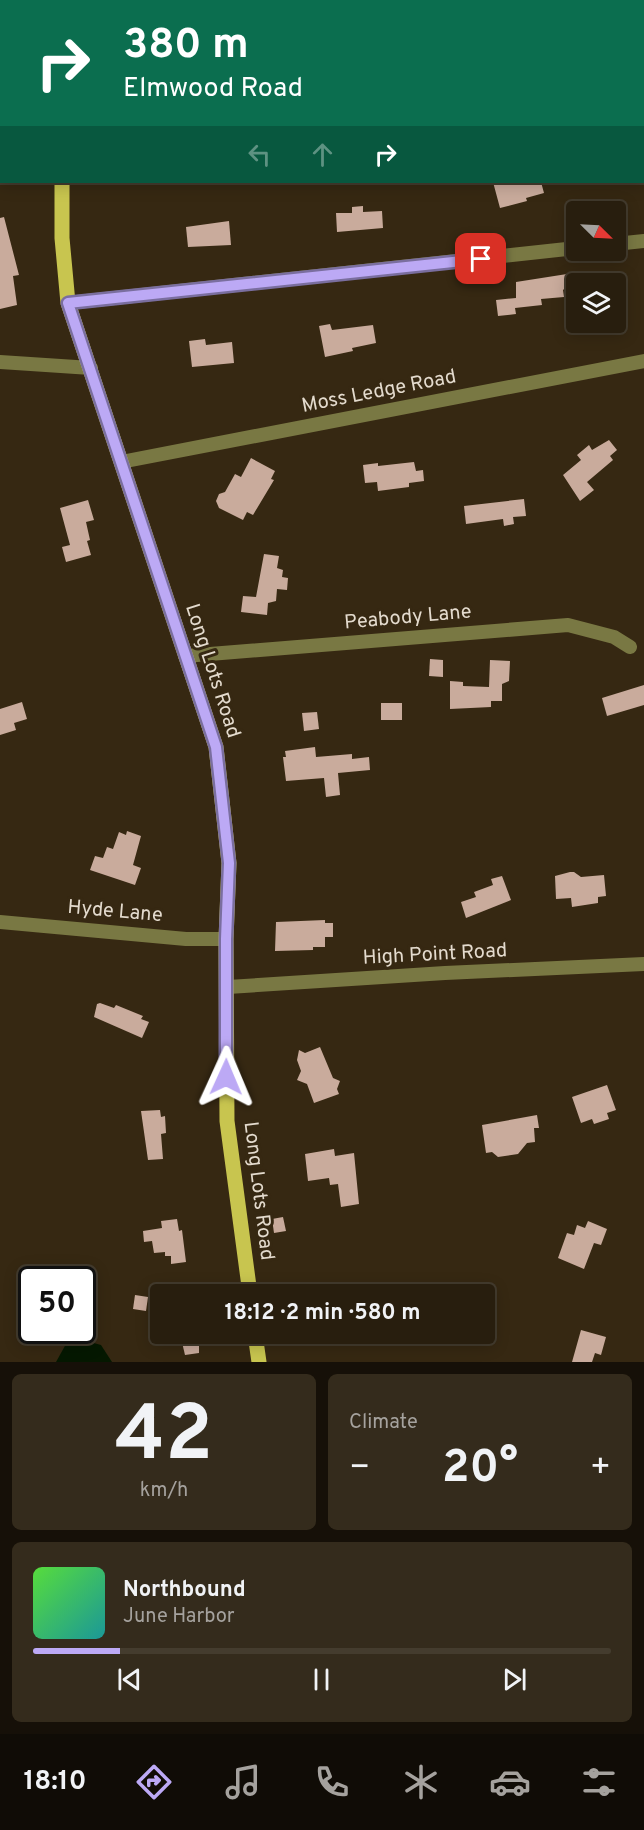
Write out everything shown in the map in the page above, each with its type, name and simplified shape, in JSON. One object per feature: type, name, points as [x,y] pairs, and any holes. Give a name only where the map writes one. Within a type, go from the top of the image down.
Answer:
[{"type":"main road","name":"Long Lots Road","points":[[62,183],[62,238],[68,303],[216,747],[229,863],[226,939],[228,1121],[249,1284]]},
{"type":"main road","points":[[256,1344],[259,1362]]},
{"type":"street","points":[[626,243],[644,241]]},
{"type":"street","points":[[68,303],[566,250]]},
{"type":"street","name":"Moss Ledge Road","points":[[121,462],[644,361]]},
{"type":"street","points":[[0,362],[91,368]]},
{"type":"street","name":"Peabody Lane","points":[[185,656],[568,625],[614,638],[630,647]]},
{"type":"street","name":"Hyde Lane","points":[[0,922],[186,939],[226,939]]},
{"type":"street","name":"High Point Road","points":[[228,987],[445,973],[644,964]]},
{"type":"shaded area","points":[[66,1344],[96,1344],[101,1345],[112,1362],[56,1362]]},
{"type":"building","points":[[493,183],[541,183],[544,193],[526,198],[527,201],[500,208]]},
{"type":"building","points":[[363,206],[363,212],[382,211],[383,228],[337,232],[336,213],[352,213],[352,207]]},
{"type":"building","points":[[4,217],[19,275],[13,276],[17,305],[0,309],[0,218]]},
{"type":"building","points":[[229,221],[231,245],[188,247],[186,227]]},
{"type":"building","points":[[566,274],[564,297],[541,299],[542,305],[515,308],[516,314],[498,316],[496,300],[516,298],[516,282]]},
{"type":"building","points":[[330,324],[332,330],[373,325],[376,343],[325,357],[319,326]]},
{"type":"building","points":[[205,339],[206,345],[232,342],[234,363],[192,367],[189,341]]},
{"type":"building","points":[[609,440],[617,450],[610,456],[613,460],[587,482],[594,490],[580,501],[563,475],[581,460],[577,455],[589,445],[592,450]]},
{"type":"building","points":[[251,458],[275,471],[271,479],[274,480],[253,515],[247,512],[243,520],[219,508],[216,501],[219,494],[225,492],[235,474],[241,477]]},
{"type":"building","points":[[414,462],[416,471],[423,470],[424,481],[409,483],[409,487],[378,491],[377,482],[365,483],[363,465],[378,463],[378,466]]},
{"type":"building","points":[[524,499],[526,516],[513,517],[514,524],[504,526],[503,519],[466,524],[464,506]]},
{"type":"building","points":[[88,500],[94,520],[86,522],[90,540],[87,541],[91,555],[66,562],[62,547],[70,545],[60,508]]},
{"type":"building","points":[[264,554],[279,556],[277,568],[283,570],[282,577],[288,578],[287,590],[277,589],[276,601],[268,603],[267,615],[241,612],[243,596],[256,597]]},
{"type":"building","points":[[430,659],[443,660],[443,677],[429,676]]},
{"type":"building","points":[[490,660],[510,661],[509,681],[502,684],[502,701],[491,701],[491,707],[450,709],[450,681],[463,682],[463,686],[489,687]]},
{"type":"building","points":[[644,685],[644,705],[607,716],[602,698]]},
{"type":"building","points":[[22,702],[27,719],[14,723],[16,730],[0,735],[0,709]]},
{"type":"building","points":[[381,703],[402,703],[402,720],[381,720]]},
{"type":"building","points":[[317,712],[319,729],[304,731],[302,713]]},
{"type":"building","points":[[315,747],[316,757],[352,754],[352,759],[369,757],[370,770],[338,773],[340,795],[326,797],[324,778],[286,781],[283,757],[286,757],[285,751]]},
{"type":"building","points":[[127,831],[141,836],[133,865],[141,868],[135,885],[90,870],[95,856],[103,858],[107,847],[113,849],[119,832],[126,835]]},
{"type":"building","points":[[570,872],[581,877],[604,875],[606,896],[598,897],[598,903],[572,907],[571,898],[556,899],[555,876]]},
{"type":"building","points":[[502,876],[511,900],[466,918],[461,902],[476,897],[474,892],[493,885],[491,879]]},
{"type":"building","points":[[325,920],[325,923],[333,923],[333,937],[325,937],[325,947],[313,947],[313,950],[275,951],[276,922]]},
{"type":"building","points":[[97,1004],[114,1008],[116,1005],[143,1016],[141,1019],[149,1022],[142,1038],[94,1017]]},
{"type":"building","points":[[320,1047],[333,1078],[340,1081],[337,1089],[339,1094],[314,1103],[307,1084],[297,1080],[301,1071],[297,1060],[299,1050],[305,1053]]},
{"type":"building","points":[[607,1085],[616,1110],[607,1113],[609,1119],[594,1124],[592,1119],[581,1123],[572,1097]]},
{"type":"building","points":[[160,1110],[161,1117],[165,1116],[166,1133],[161,1134],[163,1159],[148,1160],[141,1111]]},
{"type":"building","points":[[537,1115],[539,1128],[534,1128],[535,1142],[527,1143],[518,1154],[498,1157],[492,1152],[486,1153],[482,1125]]},
{"type":"building","points":[[334,1149],[335,1156],[354,1153],[359,1204],[341,1207],[338,1184],[330,1185],[329,1178],[308,1181],[305,1154]]},
{"type":"building","points":[[283,1217],[286,1231],[274,1233],[272,1219]]},
{"type":"building","points":[[177,1219],[179,1231],[182,1230],[186,1262],[171,1264],[171,1256],[165,1256],[165,1252],[154,1253],[152,1241],[144,1242],[143,1231],[162,1228],[161,1221]]},
{"type":"building","points":[[588,1221],[607,1229],[601,1245],[594,1243],[584,1269],[558,1258],[567,1233],[574,1235],[577,1225],[585,1228]]},
{"type":"building","points":[[135,1295],[148,1297],[146,1311],[133,1309]]},
{"type":"building","points":[[581,1330],[606,1337],[601,1355],[595,1353],[592,1362],[572,1362]]},
{"type":"building","points":[[182,1344],[199,1344],[199,1353],[185,1355]]},
{"type":"route","points":[[226,1077],[228,987],[226,939],[229,863],[226,818],[216,747],[68,303],[481,259]]}]
